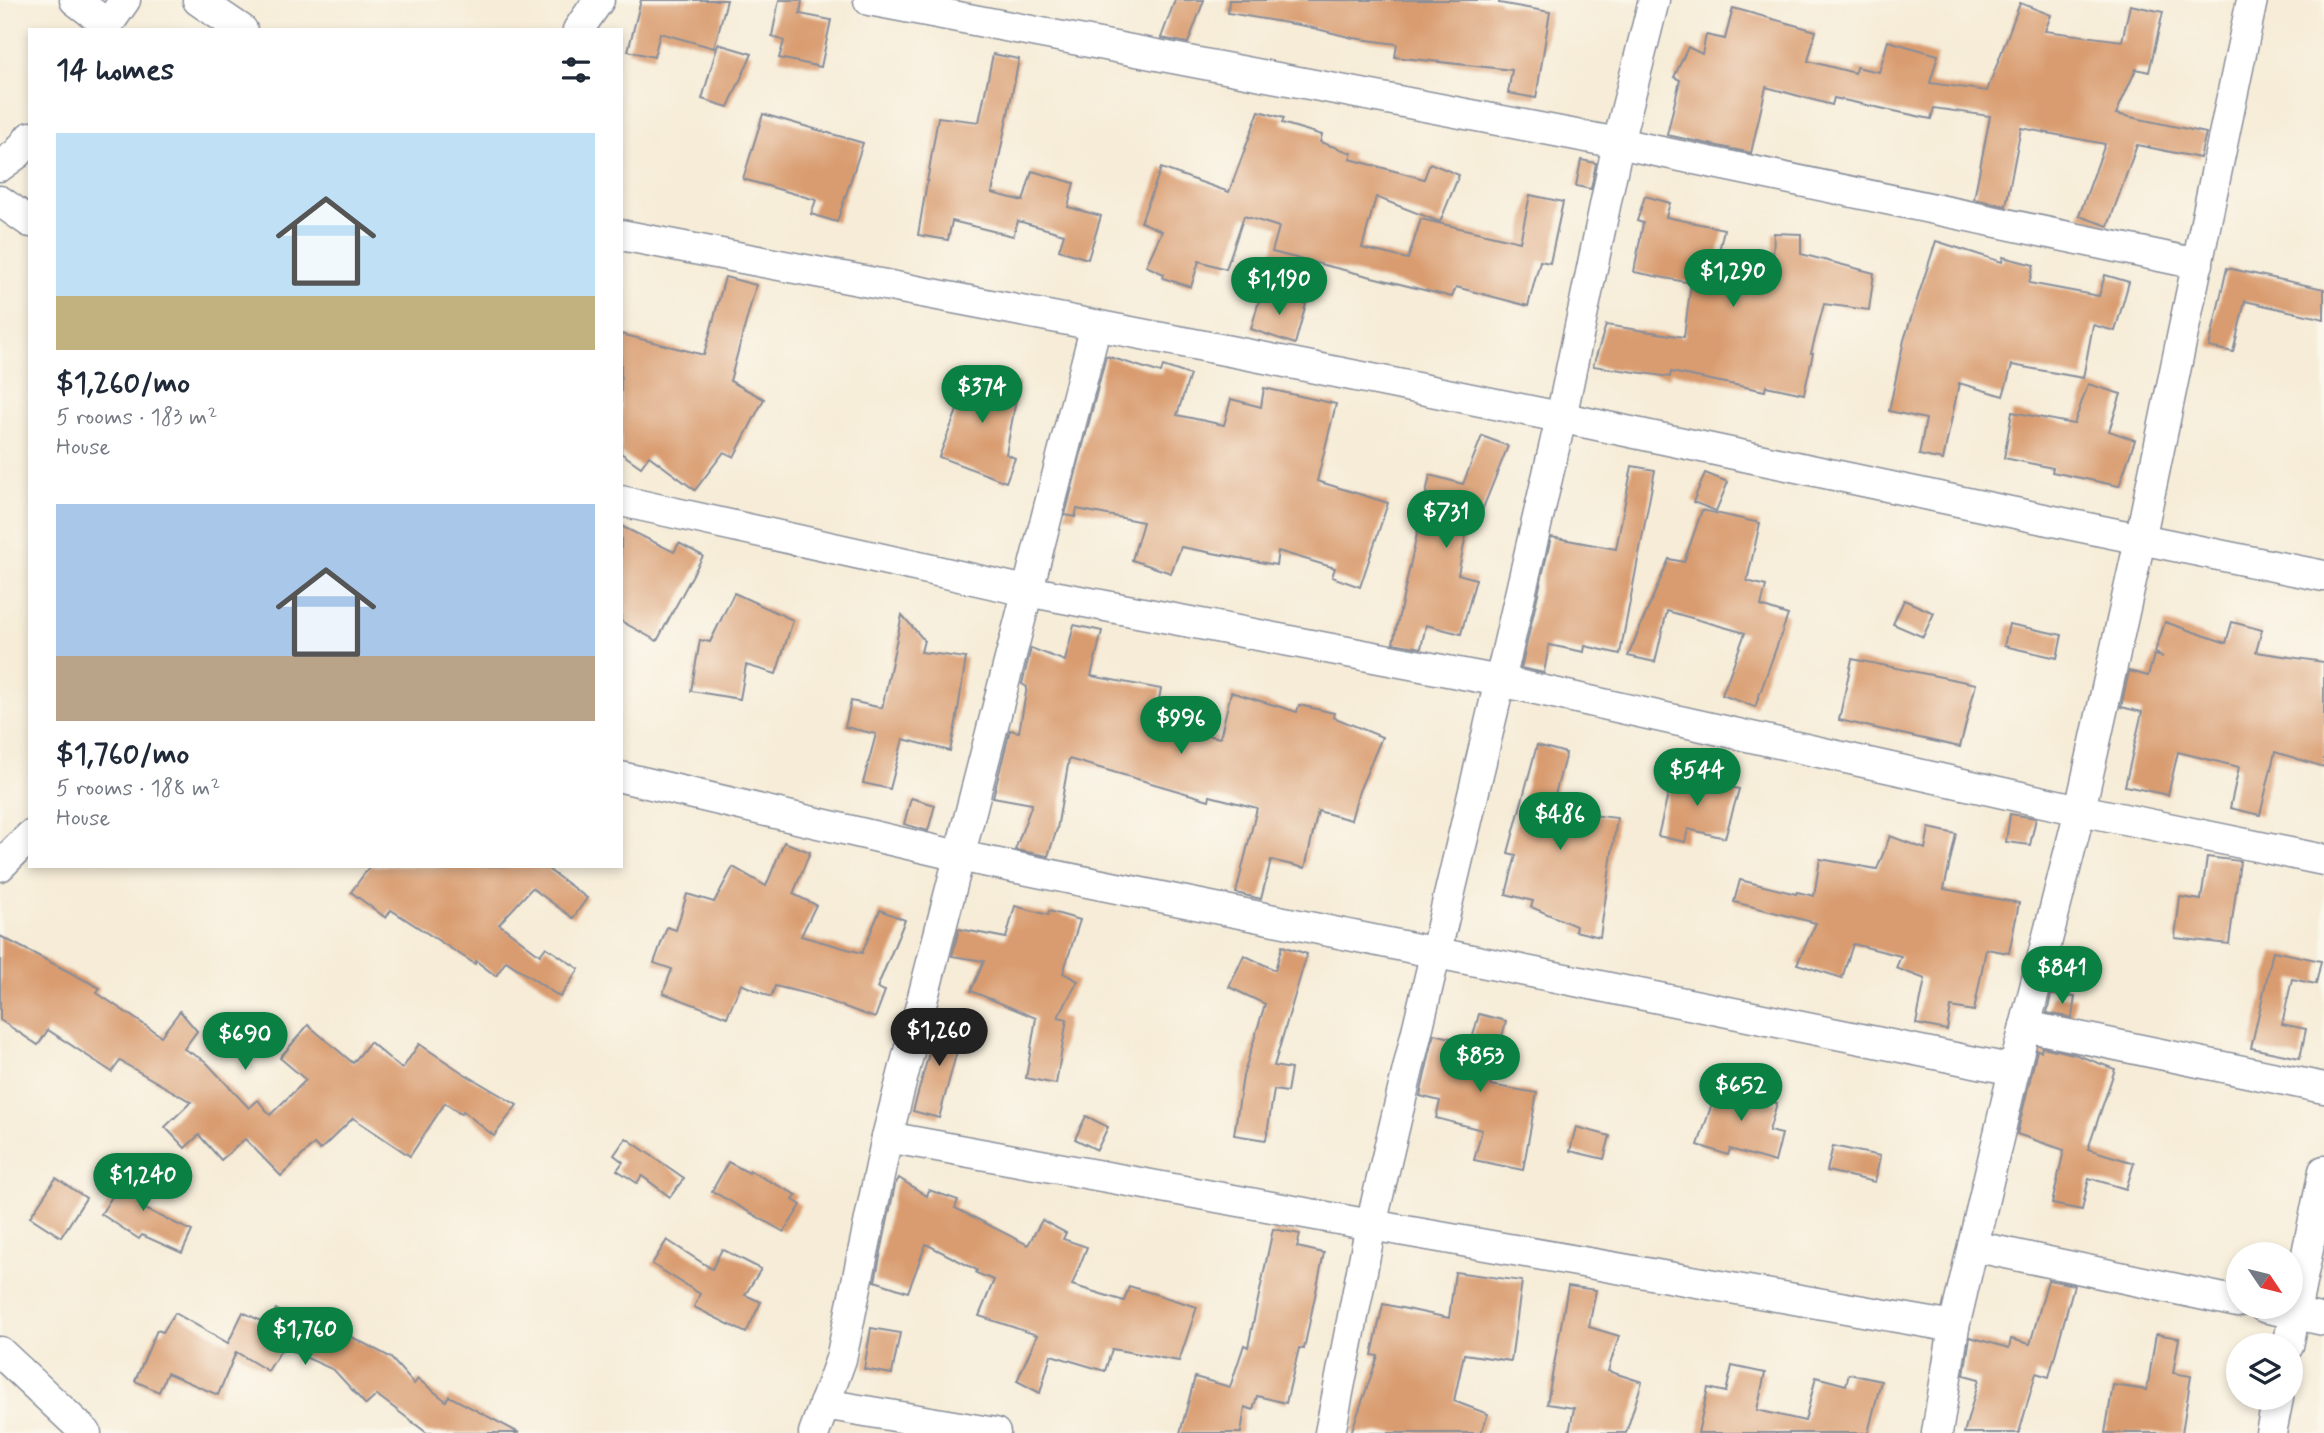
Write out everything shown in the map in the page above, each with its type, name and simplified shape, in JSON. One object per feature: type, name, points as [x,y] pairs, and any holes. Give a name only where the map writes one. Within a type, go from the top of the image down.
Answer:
[{"type":"street","points":[[75,0],[106,27],[125,0]]},
{"type":"street","points":[[198,0],[239,28]]},
{"type":"street","points":[[579,28],[599,0]]},
{"type":"street","points":[[869,0],[1618,143],[2198,264]]},
{"type":"street","points":[[1330,1433],[1371,1225],[1561,418],[1618,143],[1654,0]]},
{"type":"street","points":[[1937,1433],[1954,1327],[2014,1070],[2080,810],[2140,540],[2252,0]]},
{"type":"street","points":[[0,166],[18,153],[28,140]]},
{"type":"street","points":[[0,201],[28,221]]},
{"type":"street","points":[[623,235],[1096,325],[1561,418],[2324,576]]},
{"type":"street","points":[[814,1433],[841,1359],[887,1137],[1096,325]]},
{"type":"street","points":[[623,501],[1027,591],[1500,681],[2080,810],[2324,860]]},
{"type":"street","points":[[623,777],[959,856],[2014,1070]]},
{"type":"street","points":[[0,866],[28,838]]},
{"type":"street","points":[[2025,1026],[2324,1088]]},
{"type":"street","points":[[887,1137],[1954,1327]]},
{"type":"street","points":[[2303,1271],[2324,1171]]},
{"type":"street","points":[[1973,1246],[2226,1299]]},
{"type":"street","points":[[2303,1316],[2324,1320]]},
{"type":"street","points":[[0,1352],[86,1433]]},
{"type":"street","points":[[824,1404],[995,1433]]},
{"type":"street","points":[[2271,1433],[2276,1410]]},
{"type":"building","points":[[641,0],[727,0],[714,48],[660,33],[654,57],[628,51]]},
{"type":"building","points":[[779,0],[802,0],[800,14],[831,20],[821,67],[779,58],[784,41],[772,36]]},
{"type":"building","points":[[1175,0],[1204,0],[1188,43],[1161,38]]},
{"type":"building","points":[[1229,0],[1499,0],[1499,3],[1550,12],[1536,98],[1508,93],[1512,70],[1395,57],[1397,44],[1228,13]]},
{"type":"building","points":[[2020,3],[2051,15],[2045,31],[2122,41],[2130,5],[2163,12],[2149,72],[2136,69],[2116,114],[2206,133],[2200,158],[2137,145],[2108,226],[2079,216],[2105,144],[2021,128],[2006,206],[1974,199],[1990,116],[1934,108],[1931,119],[1834,98],[1832,105],[1766,87],[1751,153],[1667,135],[1680,80],[1674,77],[1688,47],[1702,54],[1706,35],[1725,39],[1733,8],[1816,31],[1808,61],[1855,73],[1856,67],[1879,72],[1888,41],[1938,55],[1930,83],[1987,91]]},
{"type":"building","points":[[718,44],[752,54],[728,107],[702,99]]},
{"type":"building","points":[[993,54],[1019,59],[992,193],[1023,201],[1032,171],[1074,183],[1068,207],[1101,216],[1088,259],[1059,250],[1064,234],[1018,221],[1013,236],[952,221],[948,240],[918,235],[938,117],[979,122]]},
{"type":"building","points":[[1259,111],[1284,118],[1282,123],[1322,135],[1320,142],[1352,153],[1350,159],[1424,179],[1430,163],[1459,175],[1440,222],[1376,197],[1362,248],[1408,259],[1421,219],[1520,242],[1530,195],[1563,202],[1550,263],[1540,261],[1528,306],[1456,287],[1452,297],[1272,252],[1279,227],[1244,216],[1226,269],[1199,261],[1191,287],[1163,278],[1164,274],[1146,266],[1162,231],[1141,222],[1161,168],[1229,192]]},
{"type":"building","points":[[763,114],[863,143],[837,222],[811,214],[816,200],[743,179]]},
{"type":"building","points":[[1581,160],[1596,163],[1591,189],[1576,186]]},
{"type":"building","points":[[1645,196],[1670,203],[1666,217],[1724,229],[1713,278],[1772,285],[1774,233],[1801,234],[1801,254],[1874,273],[1869,310],[1824,304],[1804,394],[1766,386],[1765,391],[1671,372],[1670,377],[1593,366],[1606,325],[1684,337],[1691,283],[1634,272],[1643,223],[1637,221]]},
{"type":"building","points":[[1936,241],[2002,262],[2003,257],[2034,265],[2029,283],[2099,296],[2105,275],[2129,282],[2115,331],[2093,325],[2083,378],[2012,365],[2003,396],[1959,383],[1943,460],[1919,455],[1926,419],[1889,411],[1904,340]]},
{"type":"building","points":[[2227,268],[2324,289],[2324,319],[2245,301],[2233,352],[2209,347]]},
{"type":"building","points":[[725,277],[756,285],[730,381],[764,399],[734,457],[724,452],[695,490],[649,456],[641,467],[623,454],[623,335],[704,355]]},
{"type":"building","points":[[1262,290],[1306,304],[1295,344],[1251,329]]},
{"type":"building","points":[[1106,356],[1161,373],[1163,366],[1190,375],[1177,415],[1224,425],[1231,399],[1261,407],[1264,388],[1336,404],[1317,481],[1388,503],[1360,587],[1332,577],[1335,568],[1278,551],[1276,565],[1181,547],[1171,573],[1132,560],[1143,522],[1077,509],[1075,517],[1065,515]]},
{"type":"building","points":[[960,373],[1019,383],[1006,454],[1015,458],[1006,482],[939,457],[959,405],[950,402]]},
{"type":"building","points":[[2088,384],[2121,394],[2109,431],[2135,440],[2119,486],[2052,472],[2053,468],[2004,458],[2012,412],[2074,424]]},
{"type":"building","points":[[1482,436],[1508,446],[1479,518],[1470,515],[1458,574],[1476,579],[1461,634],[1426,625],[1421,648],[1393,643],[1430,475],[1463,484]]},
{"type":"building","points":[[1632,466],[1655,470],[1620,654],[1585,646],[1584,652],[1549,645],[1544,673],[1521,668],[1551,537],[1616,549]]},
{"type":"building","points":[[1705,473],[1728,482],[1716,511],[1693,502]]},
{"type":"building","points":[[1702,510],[1760,523],[1747,581],[1766,586],[1761,606],[1788,615],[1755,707],[1722,695],[1745,633],[1667,611],[1655,662],[1628,656],[1669,559],[1684,562]]},
{"type":"building","points":[[623,527],[674,552],[679,543],[703,556],[657,641],[623,622]]},
{"type":"building","points":[[734,593],[793,620],[776,674],[746,665],[740,699],[691,691],[700,640],[710,642]]},
{"type":"building","points":[[1904,600],[1934,613],[1923,637],[1893,624]]},
{"type":"building","points":[[902,615],[924,640],[921,652],[966,658],[950,751],[903,739],[890,789],[863,783],[876,734],[845,727],[851,701],[882,708]]},
{"type":"building","points":[[2165,622],[2226,643],[2232,622],[2262,630],[2256,652],[2324,662],[2324,767],[2275,752],[2260,815],[2230,808],[2239,767],[2178,752],[2168,795],[2125,786],[2142,712],[2121,707],[2129,671],[2148,676],[2154,655],[2163,657],[2155,652]]},
{"type":"building","points":[[2009,624],[2062,635],[2057,658],[2004,646]]},
{"type":"building","points":[[1074,625],[1102,631],[1091,676],[1161,689],[1154,724],[1220,738],[1231,692],[1297,712],[1299,705],[1334,713],[1333,717],[1382,737],[1359,791],[1351,820],[1318,811],[1305,868],[1271,860],[1261,899],[1236,893],[1257,808],[1210,796],[1209,800],[1069,759],[1057,829],[1048,856],[1015,850],[1032,804],[993,797],[1010,730],[1019,732],[1027,687],[1022,684],[1031,648],[1065,661]]},
{"type":"building","points":[[1852,659],[1976,684],[1960,747],[1839,720]]},
{"type":"building","points":[[1537,745],[1566,753],[1551,810],[1617,818],[1600,937],[1575,931],[1576,926],[1531,907],[1533,901],[1506,894],[1516,855],[1508,853]]},
{"type":"building","points":[[1673,773],[1739,789],[1725,838],[1688,829],[1685,842],[1658,836]]},
{"type":"building","points":[[911,798],[935,805],[928,831],[904,824]]},
{"type":"building","points":[[2010,814],[2036,818],[2030,845],[2006,842]]},
{"type":"building","points":[[1929,828],[1956,834],[1944,889],[2019,903],[2009,953],[1986,949],[1974,1011],[1951,1007],[1947,1030],[1916,1024],[1925,979],[1896,968],[1901,956],[1853,944],[1842,978],[1797,964],[1816,923],[1734,902],[1740,880],[1814,896],[1820,859],[1877,869],[1890,836],[1925,849]]},
{"type":"building","points":[[784,842],[810,852],[793,894],[816,905],[801,936],[862,953],[880,910],[905,920],[877,988],[885,991],[875,1018],[812,995],[775,986],[771,997],[741,984],[727,1017],[663,993],[672,969],[654,963],[667,927],[676,930],[687,894],[714,902],[733,867],[766,886]]},
{"type":"building","points":[[2207,857],[2240,861],[2229,944],[2175,938],[2180,897],[2201,900]]},
{"type":"building","points":[[369,868],[551,868],[549,870],[587,898],[573,918],[532,888],[499,924],[540,955],[546,947],[579,969],[560,997],[506,961],[496,976],[391,910],[386,918],[351,892]]},
{"type":"building","points":[[1015,906],[1048,915],[1049,911],[1080,920],[1063,973],[1078,981],[1058,1017],[1067,1019],[1056,1084],[1026,1078],[1036,1018],[971,991],[984,961],[952,956],[959,929],[1006,938]]},
{"type":"building","points":[[0,936],[100,988],[97,993],[161,1036],[180,1011],[197,1031],[184,1049],[205,1061],[249,1108],[258,1100],[270,1115],[306,1080],[280,1058],[308,1025],[353,1063],[370,1042],[402,1069],[419,1044],[517,1105],[494,1136],[463,1111],[461,1114],[445,1103],[410,1156],[353,1118],[320,1150],[314,1144],[281,1176],[245,1139],[221,1160],[199,1135],[185,1148],[165,1127],[191,1102],[120,1061],[112,1072],[48,1030],[38,1045],[0,1020]]},
{"type":"building","points":[[1282,946],[1307,954],[1274,1066],[1291,1069],[1287,1092],[1274,1090],[1266,1140],[1234,1135],[1243,1076],[1265,1004],[1229,987],[1244,955],[1275,970]]},
{"type":"building","points":[[2273,951],[2321,961],[2316,984],[2292,979],[2282,1024],[2306,1029],[2300,1058],[2251,1048]]},
{"type":"building","points":[[2051,995],[2075,997],[2072,1018],[2047,1013]]},
{"type":"building","points":[[1479,1014],[1506,1021],[1490,1085],[1537,1093],[1523,1170],[1474,1160],[1482,1130],[1436,1118],[1440,1101],[1420,1096],[1434,1034],[1471,1043]]},
{"type":"building","points":[[939,1017],[964,1025],[939,1118],[913,1111]]},
{"type":"building","points":[[2042,1047],[2074,1054],[2115,1069],[2088,1149],[2134,1163],[2126,1189],[2089,1178],[2082,1210],[2052,1204],[2064,1150],[2017,1134],[2037,1050],[2041,1051]]},
{"type":"building","points":[[1721,1077],[1751,1086],[1748,1095],[1777,1103],[1769,1131],[1782,1134],[1775,1162],[1730,1149],[1728,1155],[1698,1145]]},
{"type":"building","points":[[1086,1116],[1108,1127],[1097,1150],[1075,1139]]},
{"type":"building","points":[[1576,1127],[1610,1136],[1604,1159],[1570,1151]]},
{"type":"building","points":[[626,1138],[684,1178],[670,1197],[642,1176],[637,1183],[617,1170],[623,1162],[614,1155]]},
{"type":"building","points":[[1833,1146],[1880,1156],[1875,1182],[1827,1171]]},
{"type":"building","points":[[728,1162],[797,1195],[793,1200],[801,1205],[784,1232],[712,1191]]},
{"type":"building","points":[[131,1167],[156,1183],[141,1207],[192,1231],[182,1253],[142,1235],[139,1239],[101,1214]]},
{"type":"building","points":[[56,1178],[86,1198],[61,1237],[30,1217]]},
{"type":"building","points":[[899,1178],[927,1196],[929,1190],[958,1200],[955,1208],[1028,1245],[1042,1220],[1066,1233],[1063,1239],[1087,1247],[1072,1285],[1124,1301],[1129,1286],[1197,1307],[1179,1361],[1112,1349],[1105,1371],[1051,1355],[1040,1393],[1017,1381],[1037,1335],[979,1316],[994,1280],[976,1273],[977,1270],[926,1244],[908,1292],[875,1281],[895,1185]]},
{"type":"building","points":[[1273,1229],[1300,1234],[1297,1247],[1324,1253],[1304,1349],[1299,1348],[1286,1403],[1257,1396],[1253,1410],[1245,1407],[1241,1433],[1180,1433],[1195,1377],[1230,1387],[1244,1345],[1248,1347]]},
{"type":"building","points":[[667,1240],[712,1269],[722,1249],[761,1269],[745,1295],[761,1302],[746,1333],[694,1307],[700,1294],[652,1264]]},
{"type":"building","points":[[1455,1272],[1522,1281],[1511,1361],[1464,1354],[1454,1401],[1488,1414],[1481,1433],[1351,1433],[1378,1356],[1372,1355],[1383,1304],[1449,1318]]},
{"type":"building","points":[[2048,1280],[2074,1285],[2049,1377],[2036,1373],[2019,1433],[1964,1433],[1979,1379],[1964,1375],[1970,1337],[2009,1348],[2011,1339],[2030,1344]]},
{"type":"building","points":[[1568,1286],[1596,1290],[1589,1327],[1619,1336],[1608,1371],[1642,1382],[1626,1433],[1569,1433],[1574,1408],[1547,1404]]},
{"type":"building","points":[[276,1309],[320,1336],[327,1320],[350,1331],[348,1335],[390,1357],[414,1384],[418,1379],[446,1401],[449,1396],[519,1433],[427,1433],[377,1395],[366,1405],[334,1370],[283,1347],[268,1371],[236,1352],[218,1395],[167,1373],[159,1392],[135,1381],[157,1330],[163,1332],[175,1313],[228,1343],[243,1312],[267,1324]]},
{"type":"building","points":[[871,1328],[900,1333],[892,1374],[864,1369]]},
{"type":"building","points":[[2156,1334],[2179,1338],[2173,1373],[2191,1376],[2182,1433],[2105,1433],[2113,1385],[2147,1390]]},
{"type":"building","points":[[1732,1366],[1765,1373],[1757,1410],[1805,1421],[1816,1377],[1846,1385],[1849,1374],[1881,1381],[1868,1433],[1698,1433],[1708,1388],[1726,1392]]}]
